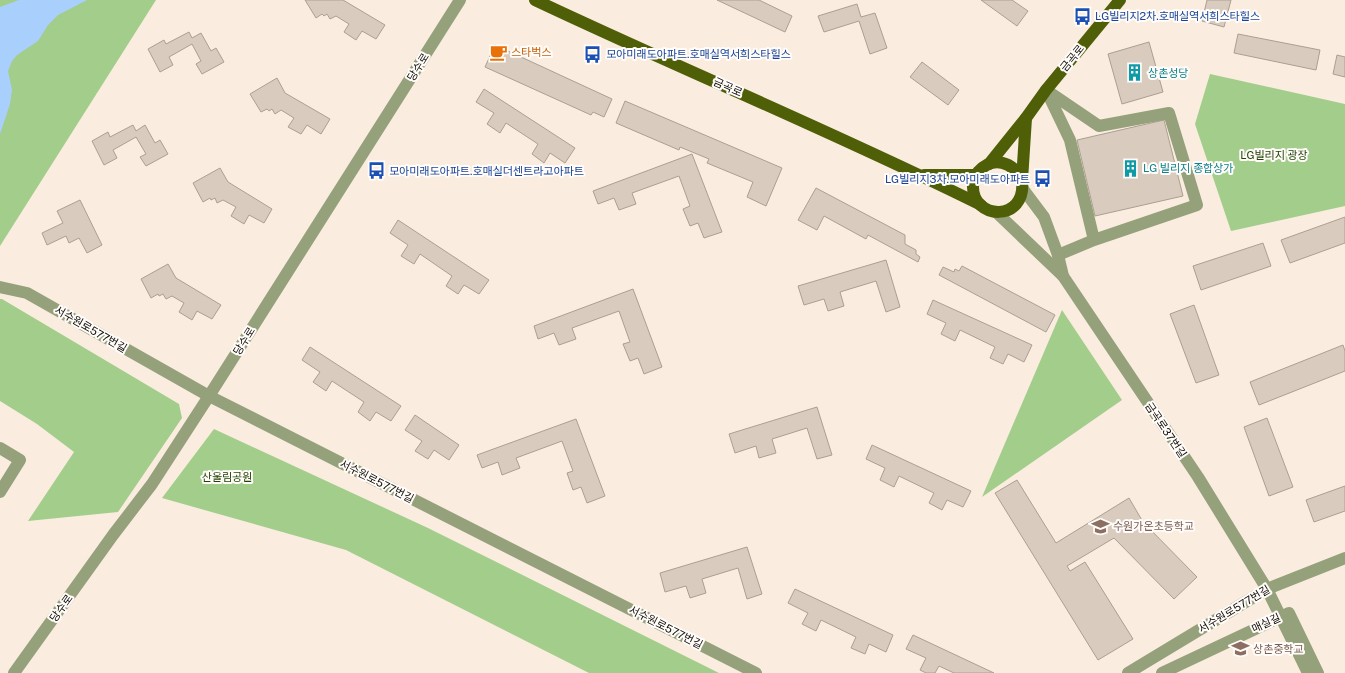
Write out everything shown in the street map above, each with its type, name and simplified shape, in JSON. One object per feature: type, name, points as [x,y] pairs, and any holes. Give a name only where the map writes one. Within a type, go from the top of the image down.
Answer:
[{"type":"main road","name":"금곡로","points":[[534,0],[556,4],[921,175],[981,205]]},
{"type":"main road","name":"금곡로","points":[[989,164],[1026,118],[1046,90],[1120,0]]},
{"type":"main road","points":[[1023,184],[1018,171],[1009,165],[999,162],[989,164],[982,168],[976,175],[973,191],[981,205],[988,210],[996,212],[1004,212],[1014,206],[1022,196],[1023,184],[1026,118]]},
{"type":"main road","name":"금곡로","points":[[921,175],[976,175]]},
{"type":"street","name":"당수로","points":[[14,673],[152,484],[460,0]]},
{"type":"street","points":[[1046,90],[1070,140],[1094,240]]},
{"type":"street","points":[[1046,90],[1099,126],[1169,113],[1197,205],[1094,240],[1058,255]]},
{"type":"street","name":"금곡로37번길","points":[[1023,184],[1044,217],[1058,255],[1063,276],[1198,477],[1267,589],[1308,673]]},
{"type":"street","points":[[996,212],[1063,276]]},
{"type":"street","name":"서수원로577번길","points":[[0,287],[27,293],[209,396],[756,673]]},
{"type":"street","points":[[0,448],[20,460],[0,492]]},
{"type":"street","name":"서수원로577번길","points":[[1128,673],[1267,589],[1345,558]]},
{"type":"street","name":"매실길","points":[[1162,673],[1288,613],[1318,673]]},
{"type":"green space","points":[[0,0],[156,0],[0,246]]},
{"type":"green space","name":"LG빌리지 광장","points":[[1210,74],[1345,104],[1345,206],[1231,231],[1195,124]]},
{"type":"green space","points":[[0,299],[179,404],[182,418],[118,512],[28,521],[74,452],[37,424],[0,401]]},
{"type":"green space","points":[[1062,310],[1122,400],[982,497]]},
{"type":"green space","name":"산울림공원","points":[[214,429],[428,528],[719,673],[589,673],[346,550],[162,498]]},
{"type":"water","points":[[19,0],[87,0],[58,15],[48,25],[38,41],[17,55],[12,61],[8,71],[12,90],[10,104],[0,134],[0,7]]},
{"type":"building","points":[[305,0],[343,0],[385,25],[376,39],[362,31],[356,40],[344,32],[349,24],[336,16],[330,19],[327,14],[324,16],[322,14],[316,18]]},
{"type":"building","points":[[717,0],[759,0],[792,16],[785,32]]},
{"type":"building","points":[[981,0],[1012,0],[1028,11],[1017,26]]},
{"type":"building","points":[[1207,0],[1231,0],[1224,27],[1202,21]]},
{"type":"building","points":[[857,4],[861,17],[875,13],[887,48],[870,54],[859,21],[824,32],[818,16]]},
{"type":"building","points":[[189,32],[192,38],[201,33],[211,51],[216,48],[224,62],[202,74],[196,64],[201,61],[192,44],[169,57],[173,65],[160,72],[148,49],[164,40],[166,44]]},
{"type":"building","points":[[1238,34],[1320,50],[1316,70],[1234,53]]},
{"type":"building","name":"상촌성당","points":[[1149,42],[1163,92],[1122,104],[1108,54]]},
{"type":"building","points":[[495,45],[612,99],[604,117],[593,112],[591,115],[485,67]]},
{"type":"building","points":[[1337,55],[1345,57],[1345,77],[1333,74]]},
{"type":"building","points":[[922,62],[959,90],[948,105],[910,77]]},
{"type":"building","points":[[277,78],[285,93],[330,119],[321,134],[307,125],[301,134],[288,127],[294,118],[281,110],[275,114],[272,109],[269,111],[267,109],[261,112],[250,94]]},
{"type":"building","points":[[484,89],[575,148],[565,163],[550,153],[544,163],[532,154],[538,144],[506,123],[500,133],[487,124],[494,113],[476,102]]},
{"type":"building","points":[[625,101],[782,168],[766,206],[747,197],[753,182],[707,163],[709,159],[680,147],[679,150],[616,123]]},
{"type":"building","name":"LG 빌리지 종합상가","points":[[1164,120],[1183,196],[1095,216],[1077,140]]},
{"type":"building","points":[[133,125],[136,131],[145,125],[155,143],[160,140],[168,154],[146,166],[140,157],[146,154],[136,137],[113,150],[117,158],[104,165],[92,141],[108,132],[110,137]]},
{"type":"building","points":[[692,154],[722,232],[704,238],[698,223],[690,226],[683,209],[690,206],[679,176],[632,193],[636,204],[619,210],[614,198],[598,204],[593,191]]},
{"type":"building","points":[[220,168],[228,182],[272,209],[264,223],[249,215],[244,224],[231,216],[236,207],[223,200],[217,203],[215,198],[211,200],[210,198],[203,202],[193,183]]},
{"type":"building","points":[[816,188],[905,235],[905,244],[916,250],[916,254],[920,257],[918,262],[868,235],[866,239],[824,216],[817,230],[798,220]]},
{"type":"building","points":[[80,200],[102,245],[87,253],[79,238],[69,243],[66,236],[47,245],[42,233],[63,223],[57,211]]},
{"type":"building","points":[[1345,217],[1345,243],[1290,263],[1281,240]]},
{"type":"building","points":[[398,220],[489,280],[479,294],[464,285],[458,294],[446,286],[452,276],[420,254],[414,264],[401,256],[408,245],[390,233]]},
{"type":"building","points":[[1263,243],[1271,266],[1201,290],[1193,266]]},
{"type":"building","points":[[886,260],[900,307],[886,312],[876,281],[840,292],[844,306],[828,311],[824,299],[804,305],[798,286]]},
{"type":"building","points":[[168,264],[176,278],[221,305],[212,319],[197,311],[192,320],[179,312],[184,303],[172,296],[166,299],[163,294],[159,296],[158,294],[151,298],[141,279]]},
{"type":"building","points":[[962,266],[1055,315],[1046,332],[939,275],[943,267],[954,272],[955,269],[959,271]]},
{"type":"building","points":[[633,289],[662,367],[644,374],[638,358],[630,361],[623,344],[630,342],[619,311],[572,328],[576,339],[559,345],[554,333],[538,339],[534,326]]},
{"type":"building","points":[[933,300],[1032,345],[1024,362],[1008,354],[1003,364],[990,358],[995,347],[960,330],[955,341],[941,334],[946,323],[927,314]]},
{"type":"building","points":[[1194,305],[1219,375],[1196,383],[1170,314]]},
{"type":"building","points":[[1343,345],[1345,351],[1345,371],[1259,405],[1250,382]]},
{"type":"building","points":[[310,347],[401,406],[391,421],[376,412],[370,421],[358,412],[364,402],[332,381],[326,391],[313,382],[320,372],[302,360]]},
{"type":"building","points":[[817,407],[832,455],[817,459],[807,428],[772,439],[776,453],[759,458],[756,446],[735,453],[729,434]]},
{"type":"building","points":[[415,415],[459,445],[449,460],[434,450],[428,459],[415,451],[422,441],[405,430]]},
{"type":"building","points":[[1267,418],[1293,487],[1269,496],[1244,427]]},
{"type":"building","points":[[576,419],[605,496],[587,503],[581,487],[573,490],[567,473],[573,471],[562,441],[516,458],[520,468],[502,475],[498,462],[482,468],[477,455]]},
{"type":"building","points":[[872,445],[971,491],[963,507],[947,500],[942,510],[929,503],[934,493],[899,476],[894,487],[880,480],[885,468],[866,459]]},
{"type":"building","points":[[1017,480],[1056,543],[1129,498],[1143,522],[1197,577],[1174,599],[1114,538],[1067,566],[1070,571],[1085,562],[1133,639],[1098,660],[995,493]]},
{"type":"building","points":[[1345,486],[1345,511],[1314,522],[1306,500]]},
{"type":"building","points":[[747,547],[762,594],[747,599],[738,568],[702,579],[706,593],[690,598],[686,586],[665,592],[660,573]]},
{"type":"building","points":[[795,589],[893,635],[886,652],[869,644],[865,654],[851,648],[856,637],[821,620],[816,631],[802,624],[808,613],[788,603]]},
{"type":"building","points":[[913,635],[994,673],[954,673],[939,666],[935,673],[926,673],[920,670],[926,658],[906,649]]},
{"type":"place","name":"LG빌리지2차.호매실역서희스타힐스","points":[[1082,16]]},
{"type":"place","name":"스타벅스","points":[[498,52]]},
{"type":"place","name":"모아미래도아파트.호매실역서희스타힐스","points":[[593,54]]},
{"type":"place","name":"상촌성당","points":[[1135,73]]},
{"type":"place","name":"LG 빌리지 종합상가","points":[[1130,168]]},
{"type":"place","name":"모아미래도아파트.호매실더센트라고아파트","points":[[376,171]]},
{"type":"place","name":"LG빌리지3차.모아미래도아파트","points":[[1043,179]]},
{"type":"place","name":"수원가온초등학교","points":[[1100,526]]},
{"type":"place","name":"상촌중학교","points":[[1240,649]]}]
